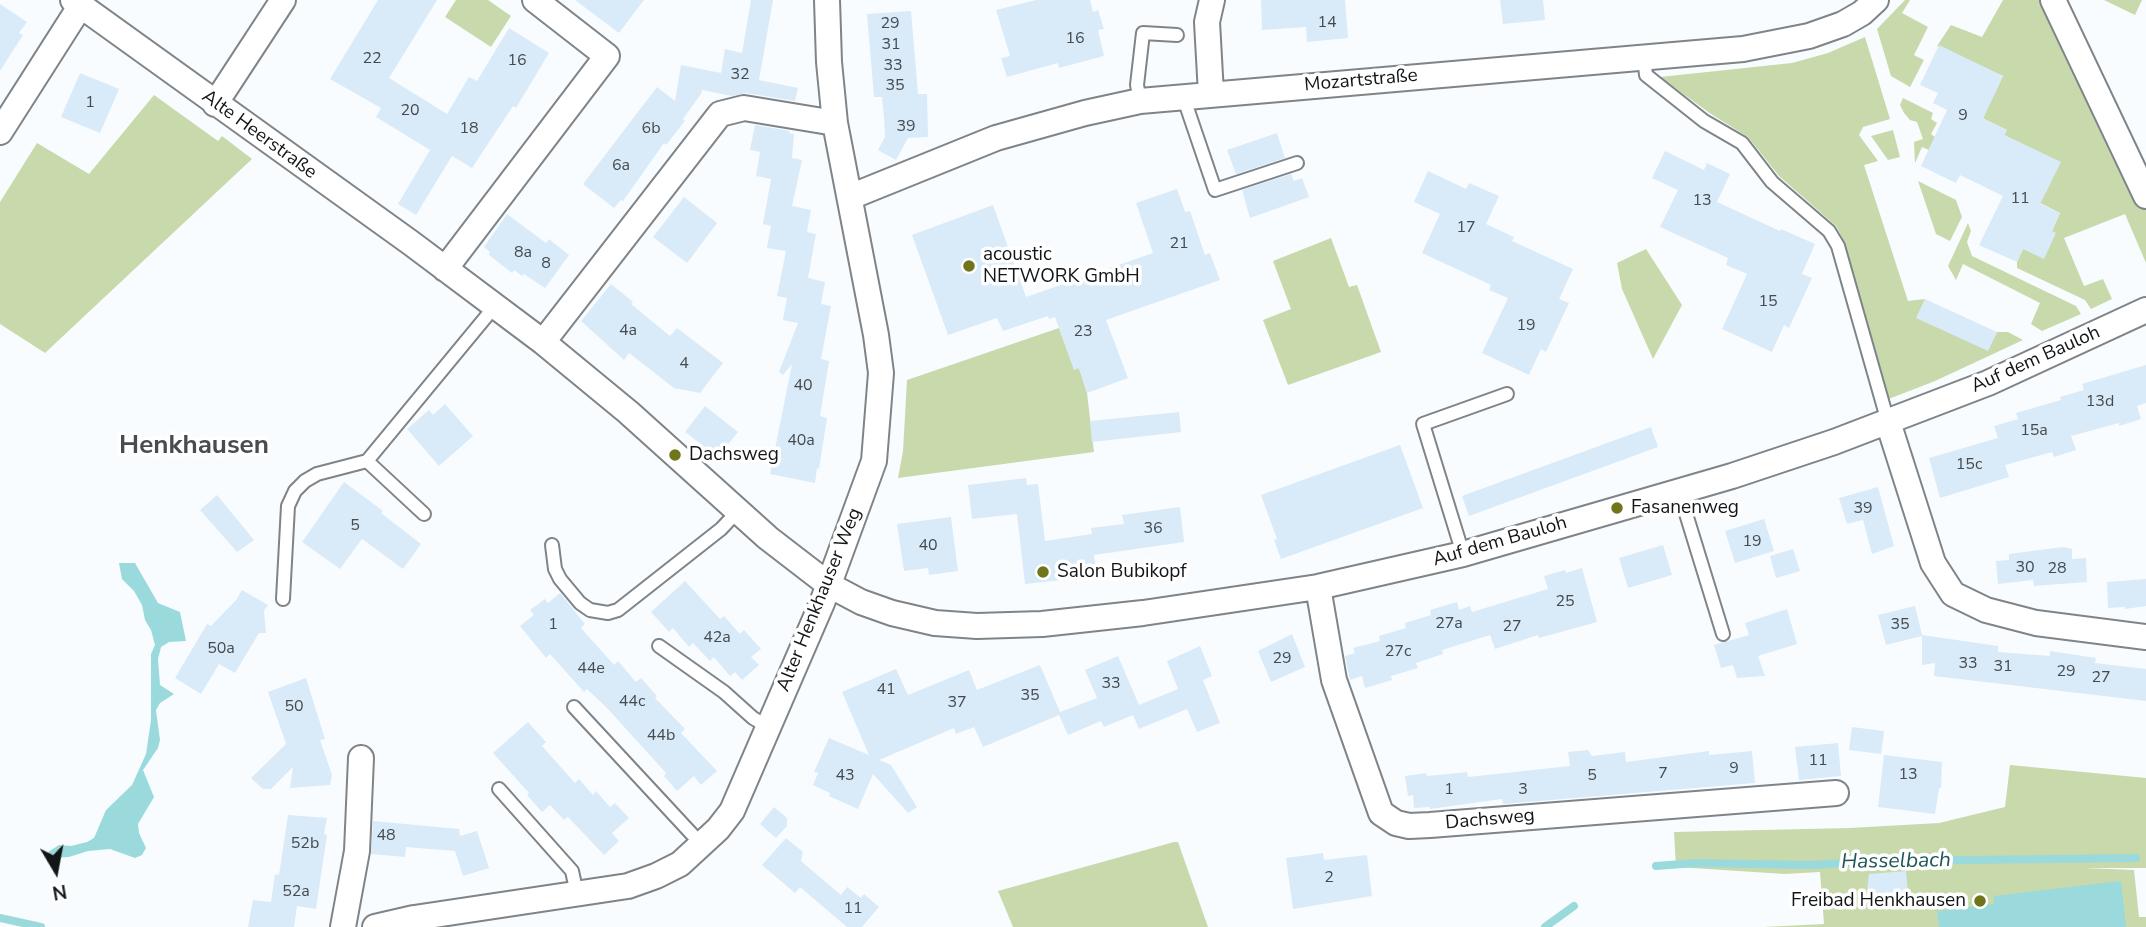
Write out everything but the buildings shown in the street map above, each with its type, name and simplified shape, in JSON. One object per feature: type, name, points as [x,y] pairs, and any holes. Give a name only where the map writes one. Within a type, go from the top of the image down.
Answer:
[{"type":"street","points":[[215,104],[284,0]]},
{"type":"street","points":[[445,269],[607,56],[535,0]]},
{"type":"street","name":"Alter Henkhauser Weg","points":[[375,927],[414,918],[628,886],[680,864],[702,845],[732,811],[829,585],[874,461],[881,373],[835,122],[827,0]]},
{"type":"street","points":[[1212,0],[1207,22],[1212,94]]},
{"type":"street","name":"Mozartstraße","points":[[850,197],[996,138],[1140,101],[1743,49],[1809,36],[1843,24],[1862,13],[1876,0]]},
{"type":"street","points":[[2053,0],[2146,196]]},
{"type":"street","points":[[0,132],[77,3]]},
{"type":"street","name":"Alte Heerstraße","points":[[77,3],[543,342],[628,412],[768,538],[829,585]]},
{"type":"street","points":[[543,342],[720,114],[744,108],[835,122]]},
{"type":"street","name":"Auf dem Bauloh","points":[[829,585],[861,602],[892,613],[935,623],[977,626],[1042,624],[1143,613],[1318,587],[1463,554],[1785,459],[1987,383],[2146,310]]},
{"type":"street","points":[[1888,422],[1933,563],[1953,594],[1986,610],[2036,623],[2146,637]]},
{"type":"street","name":"Dachsweg","points":[[1318,587],[1334,680],[1381,813],[1396,823],[1409,826],[1430,825],[1836,793]]},
{"type":"street","points":[[343,927],[357,851],[361,758]]},
{"type":"lane","points":[[1140,101],[1137,85],[1143,33],[1177,35]]},
{"type":"lane","points":[[1644,57],[1646,75],[1704,121],[1742,143],[1772,182],[1829,231],[1838,246],[1888,422]]},
{"type":"lane","points":[[1183,96],[1215,190],[1297,163]]},
{"type":"lane","points":[[283,599],[288,506],[295,491],[317,474],[367,461],[495,306]]},
{"type":"lane","points":[[1463,554],[1423,424],[1507,394]]},
{"type":"lane","points":[[367,461],[424,514]]},
{"type":"lane","points":[[1679,491],[1723,634]]},
{"type":"lane","points":[[552,545],[555,569],[560,579],[580,603],[590,610],[608,613],[618,610],[721,529],[738,511]]},
{"type":"lane","points":[[659,646],[768,727]]},
{"type":"lane","points":[[574,706],[702,845]]},
{"type":"lane","points":[[499,789],[572,871],[577,894]]},
{"type":"green space","points":[[456,0],[488,0],[511,16],[491,47],[445,17]]},
{"type":"green space","points":[[1905,0],[1910,0],[1902,13],[1928,27],[1914,55],[1924,60],[1910,87],[1891,76],[1877,29]]},
{"type":"green space","points":[[2003,0],[2048,0],[2146,209],[2146,263],[2125,214],[2064,238],[2084,286],[2103,279],[2112,299],[2091,309],[2085,300],[2017,268],[2023,249],[2052,231],[2060,213],[2038,202],[2046,192],[2060,162],[2004,135],[2007,130],[1980,117],[2003,76],[1937,46],[1951,25],[1982,37]]},
{"type":"green space","points":[[2104,0],[2142,0],[2135,15]]},
{"type":"green space","points":[[1865,37],[1890,119],[1863,127],[1859,135],[1878,161],[1864,165],[1908,301],[1925,299],[1917,318],[1988,350],[1997,332],[2008,332],[2023,340],[1935,381],[1886,400],[1842,237],[1836,226],[1779,176],[1748,137],[1660,77],[1792,63],[1828,53]]},
{"type":"green space","points":[[154,95],[218,141],[222,136],[252,159],[45,353],[0,324],[0,202],[37,143],[89,174]]},
{"type":"green space","points":[[1903,98],[1933,113],[1931,119],[1937,123],[1931,134],[1935,137],[1929,150],[1922,147],[1915,163],[1914,142],[1923,139],[1917,122],[1910,120],[1900,105]]},
{"type":"green space","points":[[1893,130],[1900,157],[1888,160],[1871,136]]},
{"type":"green space","points":[[1918,181],[1956,200],[1962,217],[1950,241],[1936,234]]},
{"type":"green space","points":[[1968,223],[1971,231],[1967,242],[1972,256],[2076,306],[2081,314],[2042,331],[2031,324],[2040,303],[1963,264],[1956,280],[1948,266]]},
{"type":"green space","points":[[1331,238],[1349,287],[1357,285],[1381,352],[1288,385],[1263,320],[1291,309],[1273,261]]},
{"type":"green space","points":[[1646,249],[1682,305],[1653,359],[1622,289],[1617,263]]},
{"type":"green space","points":[[1059,328],[1074,369],[1079,368],[1087,393],[1094,452],[898,478],[903,451],[907,380]]},
{"type":"green space","points":[[2010,765],[2146,778],[2146,868],[2084,868],[2134,870],[2139,917],[2146,917],[2146,927],[1764,927],[1824,924],[1820,872],[1785,874],[1676,867],[1674,832],[1939,823],[2005,807]]},
{"type":"green space","points":[[1178,842],[1208,927],[1013,927],[998,891]]},
{"type":"water","points":[[119,563],[135,563],[158,603],[180,612],[186,641],[169,642],[161,647],[158,659],[160,685],[174,694],[160,703],[156,710],[160,740],[158,748],[143,770],[154,797],[138,824],[146,848],[142,855],[135,858],[110,849],[53,858],[48,852],[59,845],[71,846],[94,838],[106,810],[132,785],[146,754],[151,720],[151,654],[155,645],[142,605],[134,591],[122,579]]},
{"type":"water","points":[[2121,881],[2126,927],[1939,927],[1937,911],[1994,904],[1994,896]]},
{"type":"waterway","name":"Hasselbach","points":[[1656,866],[1695,863],[1812,865],[1879,861],[2136,858]]},
{"type":"waterway","name":"Hasselbach","points":[[1545,927],[1574,906]]},
{"type":"waterway","points":[[0,918],[41,927]]},
{"type":"place","name":"acoustic NETWORK GmbH","points":[[969,266]]},
{"type":"place","name":"Dachsweg","points":[[675,455]]},
{"type":"place","name":"Fasanenweg","points":[[1617,508]]},
{"type":"place","name":"Salon Bubikopf","points":[[1043,572]]},
{"type":"place","name":"Freibad Henkhausen","points":[[1980,901]]},
{"type":"district","name":"Henkhausen","points":[[194,447]]}]
